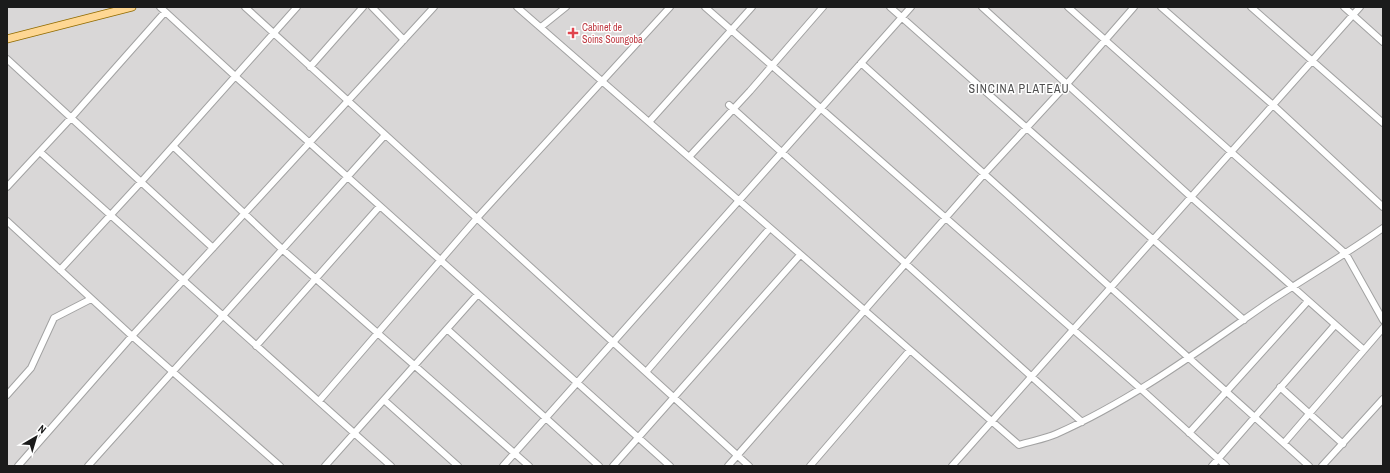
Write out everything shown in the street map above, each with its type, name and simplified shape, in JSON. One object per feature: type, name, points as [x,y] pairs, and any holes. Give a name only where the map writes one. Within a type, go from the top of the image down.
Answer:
[{"type":"main road","points":[[7,38],[132,7]]},
{"type":"street","points":[[245,7],[749,466]]},
{"type":"street","points":[[60,270],[141,182],[297,7]]},
{"type":"street","points":[[310,67],[364,7]]},
{"type":"street","points":[[372,7],[404,40]]},
{"type":"street","points":[[18,466],[132,336],[434,7]]},
{"type":"street","points":[[517,7],[1019,446],[1055,435],[1128,398],[1292,287],[1346,254],[1383,228]]},
{"type":"street","points":[[541,27],[566,7]]},
{"type":"street","points":[[319,401],[477,218],[670,7]]},
{"type":"street","points":[[704,7],[1074,330],[1226,466]]},
{"type":"street","points":[[649,122],[752,7]]},
{"type":"street","points":[[689,157],[731,107],[750,91],[771,65],[823,7]]},
{"type":"street","points":[[890,7],[1244,320]]},
{"type":"street","points":[[503,466],[911,7]]},
{"type":"street","points":[[982,7],[1066,85],[1364,350]]},
{"type":"street","points":[[1068,7],[1346,254],[1383,320]]},
{"type":"street","points":[[728,466],[984,174],[1066,85],[1134,7]]},
{"type":"street","points":[[1161,7],[1273,105],[1383,207]]},
{"type":"street","points":[[1251,7],[1383,123]]},
{"type":"street","points":[[1344,7],[1383,42]]},
{"type":"street","points":[[953,466],[1111,288],[1190,196],[1232,152],[1360,7]]},
{"type":"street","points":[[7,187],[71,118],[162,9],[670,466]]},
{"type":"street","points":[[7,59],[213,248]]},
{"type":"street","points":[[861,63],[1309,466]]},
{"type":"street","points":[[731,107],[1082,422]]},
{"type":"street","points":[[88,466],[385,135]]},
{"type":"street","points":[[173,146],[283,250],[529,466]]},
{"type":"street","points":[[40,152],[391,466]]},
{"type":"street","points":[[256,346],[380,206]]},
{"type":"street","points":[[7,221],[132,336],[280,466]]},
{"type":"street","points":[[646,372],[770,228]]},
{"type":"street","points":[[613,466],[800,255]]},
{"type":"street","points":[[334,466],[327,464],[478,294]]},
{"type":"street","points":[[7,395],[31,368],[54,318],[91,299]]},
{"type":"street","points":[[1189,433],[1308,301]]},
{"type":"street","points":[[1212,466],[1335,325]]},
{"type":"street","points":[[1284,443],[1383,328]]},
{"type":"street","points":[[447,330],[599,466]]},
{"type":"street","points":[[810,466],[910,350]]},
{"type":"street","points":[[1280,387],[1343,444]]},
{"type":"street","points":[[1322,466],[1383,399]]},
{"type":"street","points":[[384,400],[458,466]]},
{"type":"shaded area","points":[[7,7],[1383,7],[1383,466],[7,466]]},
{"type":"place","name":"Cabinet de Soins Soungoba","points":[[573,33]]},
{"type":"district","name":"SINCINA PLATEAU","points":[[1019,89]]}]
